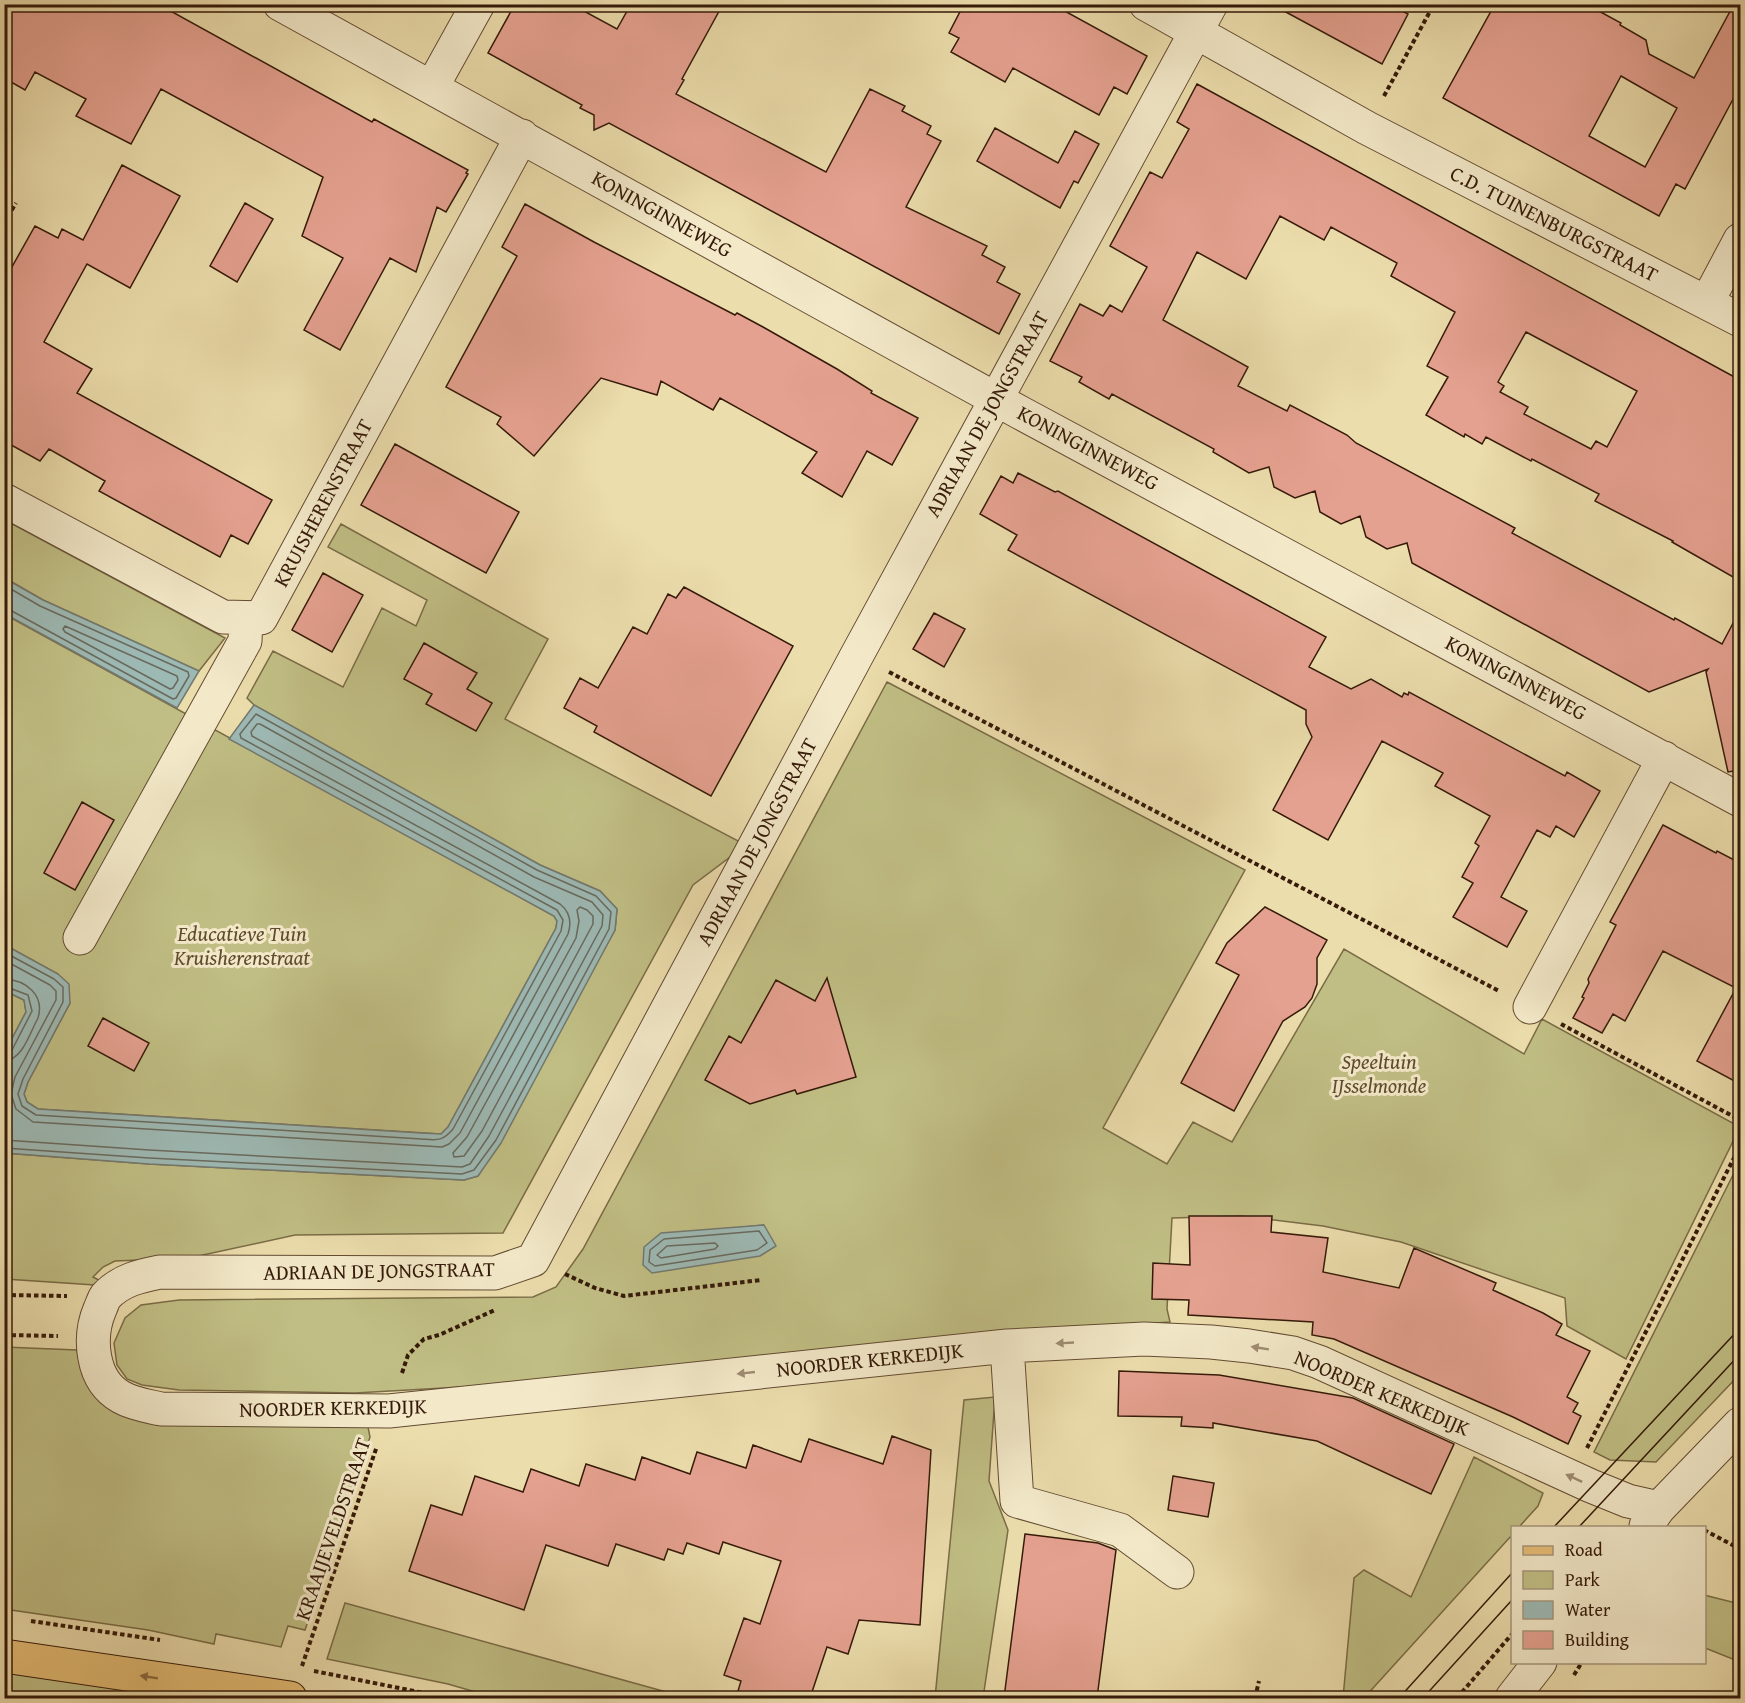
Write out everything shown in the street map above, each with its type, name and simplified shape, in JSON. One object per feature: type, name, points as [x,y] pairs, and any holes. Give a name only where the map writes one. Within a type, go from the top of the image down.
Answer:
[{"type":"main road","points":[[6,1655],[290,1698]]},
{"type":"street","name":"KONINGINNEWEG","points":[[280,4],[996,399],[1740,800]]},
{"type":"street","points":[[432,87],[478,4]]},
{"type":"street","name":"C.D. TUINENBURGSTRAAT","points":[[1146,4],[1204,18],[1366,128],[1740,320]]},
{"type":"street","name":"ADRIAAN DE JONGSTRAAT","points":[[105,1297],[130,1279],[160,1272],[495,1273],[533,1260],[857,655],[1204,18]]},
{"type":"street","name":"KRUISHERENSTRAAT","points":[[246,618],[261,618],[522,136]]},
{"type":"street","points":[[1707,302],[1740,240]]},
{"type":"street","points":[[4,500],[223,617],[246,618],[245,641],[80,938]]},
{"type":"street","points":[[1530,1007],[1665,758]]},
{"type":"street","points":[[92,1337],[105,1297]]},
{"type":"street","name":"NOORDER KERKEDIJK","points":[[92,1337],[95,1357],[102,1378],[119,1396],[141,1405],[161,1409],[389,1411],[1007,1346],[1143,1339],[1211,1342],[1293,1353],[1319,1362],[1644,1512]]},
{"type":"street","points":[[1007,1346],[1017,1501],[1120,1530],[1177,1572]]},
{"type":"street","points":[[1644,1512],[1740,1424]]},
{"type":"street","points":[[1512,1698],[1538,1664]]},
{"type":"path","points":[[1366,128],[1434,4]]},
{"type":"path","points":[[4,223],[16,203]]},
{"type":"path","points":[[857,655],[1530,1007],[1740,1120]]},
{"type":"path","points":[[1571,1477],[1740,1146]]},
{"type":"path","points":[[533,1260],[595,1288],[624,1296],[761,1280]]},
{"type":"path","points":[[4,1294],[105,1297]]},
{"type":"path","name":"KRAAIJEVELDSTRAAT","points":[[449,1698],[301,1668],[408,1354],[424,1339],[439,1335],[504,1306]]},
{"type":"path","points":[[4,1335],[92,1337]]},
{"type":"path","points":[[1706,1531],[1740,1549]]},
{"type":"path","points":[[1457,1698],[1511,1635]]},
{"type":"path","points":[[1255,1698],[1258,1681]]},
{"type":"green space","points":[[5,520],[225,638],[199,671],[43,600],[5,578]]},
{"type":"green space","points":[[341,524],[548,639],[505,719],[746,845],[693,885],[503,1233],[295,1235],[189,1258],[115,1261],[103,1267],[93,1277],[110,1286],[5,1279],[4,1153],[149,1164],[464,1180],[478,1176],[615,930],[617,909],[600,891],[540,865],[254,705],[247,698],[273,651],[343,687],[382,608],[416,626],[427,600],[328,547]]},
{"type":"green space","name":"Educatieve Tuin Kruisherenstraat","points":[[4,614],[554,916],[557,921],[556,928],[448,1127],[441,1134],[38,1109],[27,1102],[24,1094],[28,1082],[70,1003],[58,974],[5,945]]},
{"type":"green space","name":"Speeltuin IJsselmonde","points":[[887,682],[1245,870],[1103,1128],[1167,1164],[1193,1122],[1232,1142],[1344,949],[1524,1054],[1542,1019],[1740,1127],[1626,1359],[1567,1326],[1565,1298],[1401,1242],[1323,1226],[1241,1216],[1172,1218],[1167,1309],[1170,1322],[1065,1329],[479,1386],[355,1393],[179,1390],[142,1385],[127,1379],[117,1365],[114,1343],[125,1318],[141,1305],[179,1300],[533,1297],[556,1287],[583,1249]],"holes":[[[764,1225],[643,1265],[725,1229]]]},
{"type":"green space","points":[[5,991],[24,1000],[26,1012],[5,1052]]},
{"type":"green space","points":[[1740,1161],[1740,1374],[1656,1462],[1610,1460],[1594,1452]]},
{"type":"green space","points":[[4,1347],[77,1350],[83,1377],[107,1406],[368,1427],[370,1437],[305,1630],[288,1626],[281,1647],[216,1634],[214,1644],[148,1630],[11,1610],[5,1605]]},
{"type":"green space","points":[[995,1397],[989,1481],[1008,1530],[983,1698],[935,1698],[964,1400]]},
{"type":"green space","points":[[1474,1457],[1543,1493],[1538,1506],[1520,1526],[1511,1526],[1511,1536],[1364,1698],[1343,1698],[1354,1578],[1364,1570],[1411,1597]]},
{"type":"green space","points":[[1706,1596],[1740,1604],[1740,1662],[1706,1648]]},
{"type":"green space","points":[[345,1603],[688,1698],[496,1698],[448,1684],[327,1659]]},
{"type":"green space","points":[[5,1670],[206,1698],[5,1698]]},
{"type":"water","points":[[4,578],[43,600],[199,671],[177,708],[5,614]]},
{"type":"water","points":[[254,705],[540,865],[600,891],[617,909],[615,930],[501,1143],[478,1176],[464,1180],[149,1164],[5,1153],[5,1052],[26,1012],[24,1000],[5,991],[5,945],[58,974],[69,984],[70,1003],[28,1082],[24,1094],[27,1102],[38,1109],[441,1134],[448,1127],[556,928],[557,921],[554,916],[229,739]]},
{"type":"water","points":[[764,1225],[776,1246],[760,1256],[652,1273],[643,1265],[644,1247],[661,1233]]},
{"type":"building","points":[[4,4],[158,4],[372,122],[374,119],[468,170],[466,173],[468,174],[446,212],[437,207],[416,272],[390,258],[340,350],[304,330],[343,258],[302,236],[323,177],[161,89],[131,144],[76,116],[86,99],[35,72],[25,90],[4,78]]},
{"type":"building","points":[[515,4],[571,4],[617,29],[631,4],[723,4],[676,94],[826,172],[870,89],[905,106],[902,111],[931,126],[927,134],[941,141],[906,207],[987,246],[982,255],[1005,267],[997,282],[1020,294],[999,334],[609,123],[594,130],[594,115],[580,108],[582,105],[488,53]]},
{"type":"building","points":[[964,4],[1052,4],[1147,56],[1127,94],[1114,87],[1099,115],[1013,68],[1005,82],[951,52],[959,38],[949,33]]},
{"type":"building","points":[[1271,4],[1389,4],[1408,14],[1382,64]]},
{"type":"building","points":[[1495,4],[1586,4],[1646,40],[1649,54],[1694,78],[1734,4],[1740,4],[1740,86],[1685,189],[1676,184],[1659,216],[1443,98]],"holes":[[[1621,76],[1677,108],[1645,167],[1589,136]]]},
{"type":"building","points":[[1197,84],[1740,380],[1740,581],[1673,541],[1595,501],[1599,494],[1486,437],[1482,444],[1465,434],[1464,437],[1426,415],[1448,377],[1427,366],[1455,312],[1391,276],[1397,263],[1331,227],[1324,240],[1280,216],[1246,279],[1197,252],[1163,320],[1248,367],[1238,386],[1287,411],[1290,405],[1347,435],[1356,443],[1515,528],[1512,533],[1674,620],[1675,618],[1722,644],[1740,610],[1740,770],[1728,772],[1706,672],[1708,669],[1649,692],[1412,563],[1407,543],[1387,549],[1366,537],[1360,516],[1341,524],[1320,512],[1315,491],[1295,498],[1274,487],[1269,467],[1249,473],[1213,452],[1214,449],[1112,394],[1109,399],[1079,382],[1082,377],[1050,361],[1080,304],[1103,316],[1110,305],[1122,312],[1147,267],[1110,246],[1150,172],[1162,178],[1189,129],[1177,122]],"holes":[[[1526,332],[1637,391],[1607,447],[1596,441],[1591,449],[1524,414],[1528,407],[1500,392],[1504,386],[1498,382]]]},
{"type":"building","points":[[995,128],[1058,163],[1075,131],[1099,144],[1078,183],[1074,181],[1060,208],[977,161]]},
{"type":"building","points":[[122,165],[180,196],[130,288],[87,264],[44,342],[92,369],[77,393],[272,500],[248,544],[231,535],[220,557],[99,491],[105,481],[49,449],[40,461],[4,441],[4,281],[35,226],[58,238],[62,229],[83,240]]},
{"type":"building","points":[[245,203],[273,219],[237,282],[210,266]]},
{"type":"building","points":[[525,204],[735,315],[737,313],[763,327],[837,369],[872,391],[871,393],[918,418],[892,465],[867,451],[842,497],[802,473],[817,452],[720,398],[713,410],[661,381],[657,395],[601,378],[534,456],[497,424],[501,417],[446,387],[517,256],[502,247]]},
{"type":"building","points":[[395,444],[519,512],[486,573],[361,505]]},
{"type":"building","points":[[1018,473],[1055,492],[1058,491],[1326,637],[1309,667],[1351,689],[1371,679],[1402,697],[1404,693],[1408,695],[1409,692],[1565,776],[1567,772],[1600,791],[1574,837],[1556,826],[1550,837],[1537,830],[1501,897],[1527,911],[1507,947],[1453,917],[1473,883],[1462,877],[1479,846],[1475,843],[1490,816],[1435,786],[1443,773],[1382,741],[1328,840],[1273,810],[1312,737],[1306,724],[1306,710],[1008,550],[1017,535],[980,514],[1001,476],[1013,483]]},
{"type":"building","points":[[323,573],[363,595],[332,652],[292,630]]},
{"type":"building","points":[[684,587],[793,646],[711,796],[594,732],[597,726],[564,708],[580,678],[598,688],[633,627],[647,634],[668,594],[676,598]]},
{"type":"building","points":[[934,613],[965,629],[944,667],[913,649]]},
{"type":"building","points":[[424,643],[477,673],[467,689],[492,703],[476,731],[426,704],[432,694],[404,679]]},
{"type":"building","points":[[82,802],[114,820],[75,890],[44,873]]},
{"type":"building","points":[[1663,825],[1740,863],[1740,1084],[1697,1061],[1736,988],[1663,951],[1625,1021],[1613,1014],[1602,1033],[1573,1018],[1584,998],[1582,997],[1589,983],[1588,979],[1616,925],[1610,922]]},
{"type":"building","points":[[1265,907],[1327,940],[1317,958],[1317,984],[1312,998],[1305,1007],[1283,1021],[1234,1111],[1181,1083],[1239,975],[1216,963],[1227,943]]},
{"type":"building","points":[[827,978],[856,1077],[797,1094],[795,1090],[750,1104],[705,1080],[729,1036],[741,1043],[776,980],[815,1001]]},
{"type":"building","points":[[103,1018],[149,1043],[134,1071],[88,1046]]},
{"type":"building","points":[[1189,1216],[1272,1216],[1271,1232],[1328,1238],[1323,1272],[1399,1288],[1414,1248],[1496,1283],[1493,1290],[1562,1324],[1556,1335],[1590,1351],[1567,1397],[1578,1403],[1573,1412],[1581,1416],[1568,1444],[1513,1417],[1334,1339],[1312,1335],[1313,1322],[1188,1315],[1189,1300],[1152,1299],[1153,1263],[1190,1265]]},
{"type":"building","points":[[1119,1371],[1219,1375],[1353,1398],[1454,1444],[1431,1494],[1317,1441],[1213,1423],[1213,1428],[1181,1426],[1182,1417],[1118,1416]]},
{"type":"building","points":[[892,1436],[931,1450],[920,1625],[859,1620],[848,1654],[827,1647],[810,1698],[760,1698],[738,1691],[741,1681],[724,1675],[744,1618],[760,1624],[781,1561],[723,1542],[719,1554],[687,1543],[683,1554],[668,1549],[664,1560],[616,1544],[608,1566],[546,1545],[524,1610],[409,1571],[431,1505],[462,1515],[475,1476],[523,1492],[531,1469],[579,1486],[586,1464],[635,1480],[642,1457],[690,1474],[697,1452],[746,1468],[753,1445],[801,1462],[809,1439],[883,1464]]},
{"type":"building","points":[[1173,1476],[1214,1483],[1208,1517],[1168,1510]]},
{"type":"building","points":[[1025,1534],[1098,1543],[1116,1550],[1097,1698],[1004,1698]]},
{"type":"tram line","points":[[1555,1526],[1740,1328]]},
{"type":"tram line","points":[[1580,1526],[1740,1354]]},
{"type":"tram line","points":[[1399,1698],[1511,1574]]},
{"type":"tram line","points":[[1423,1698],[1511,1601]]}]
